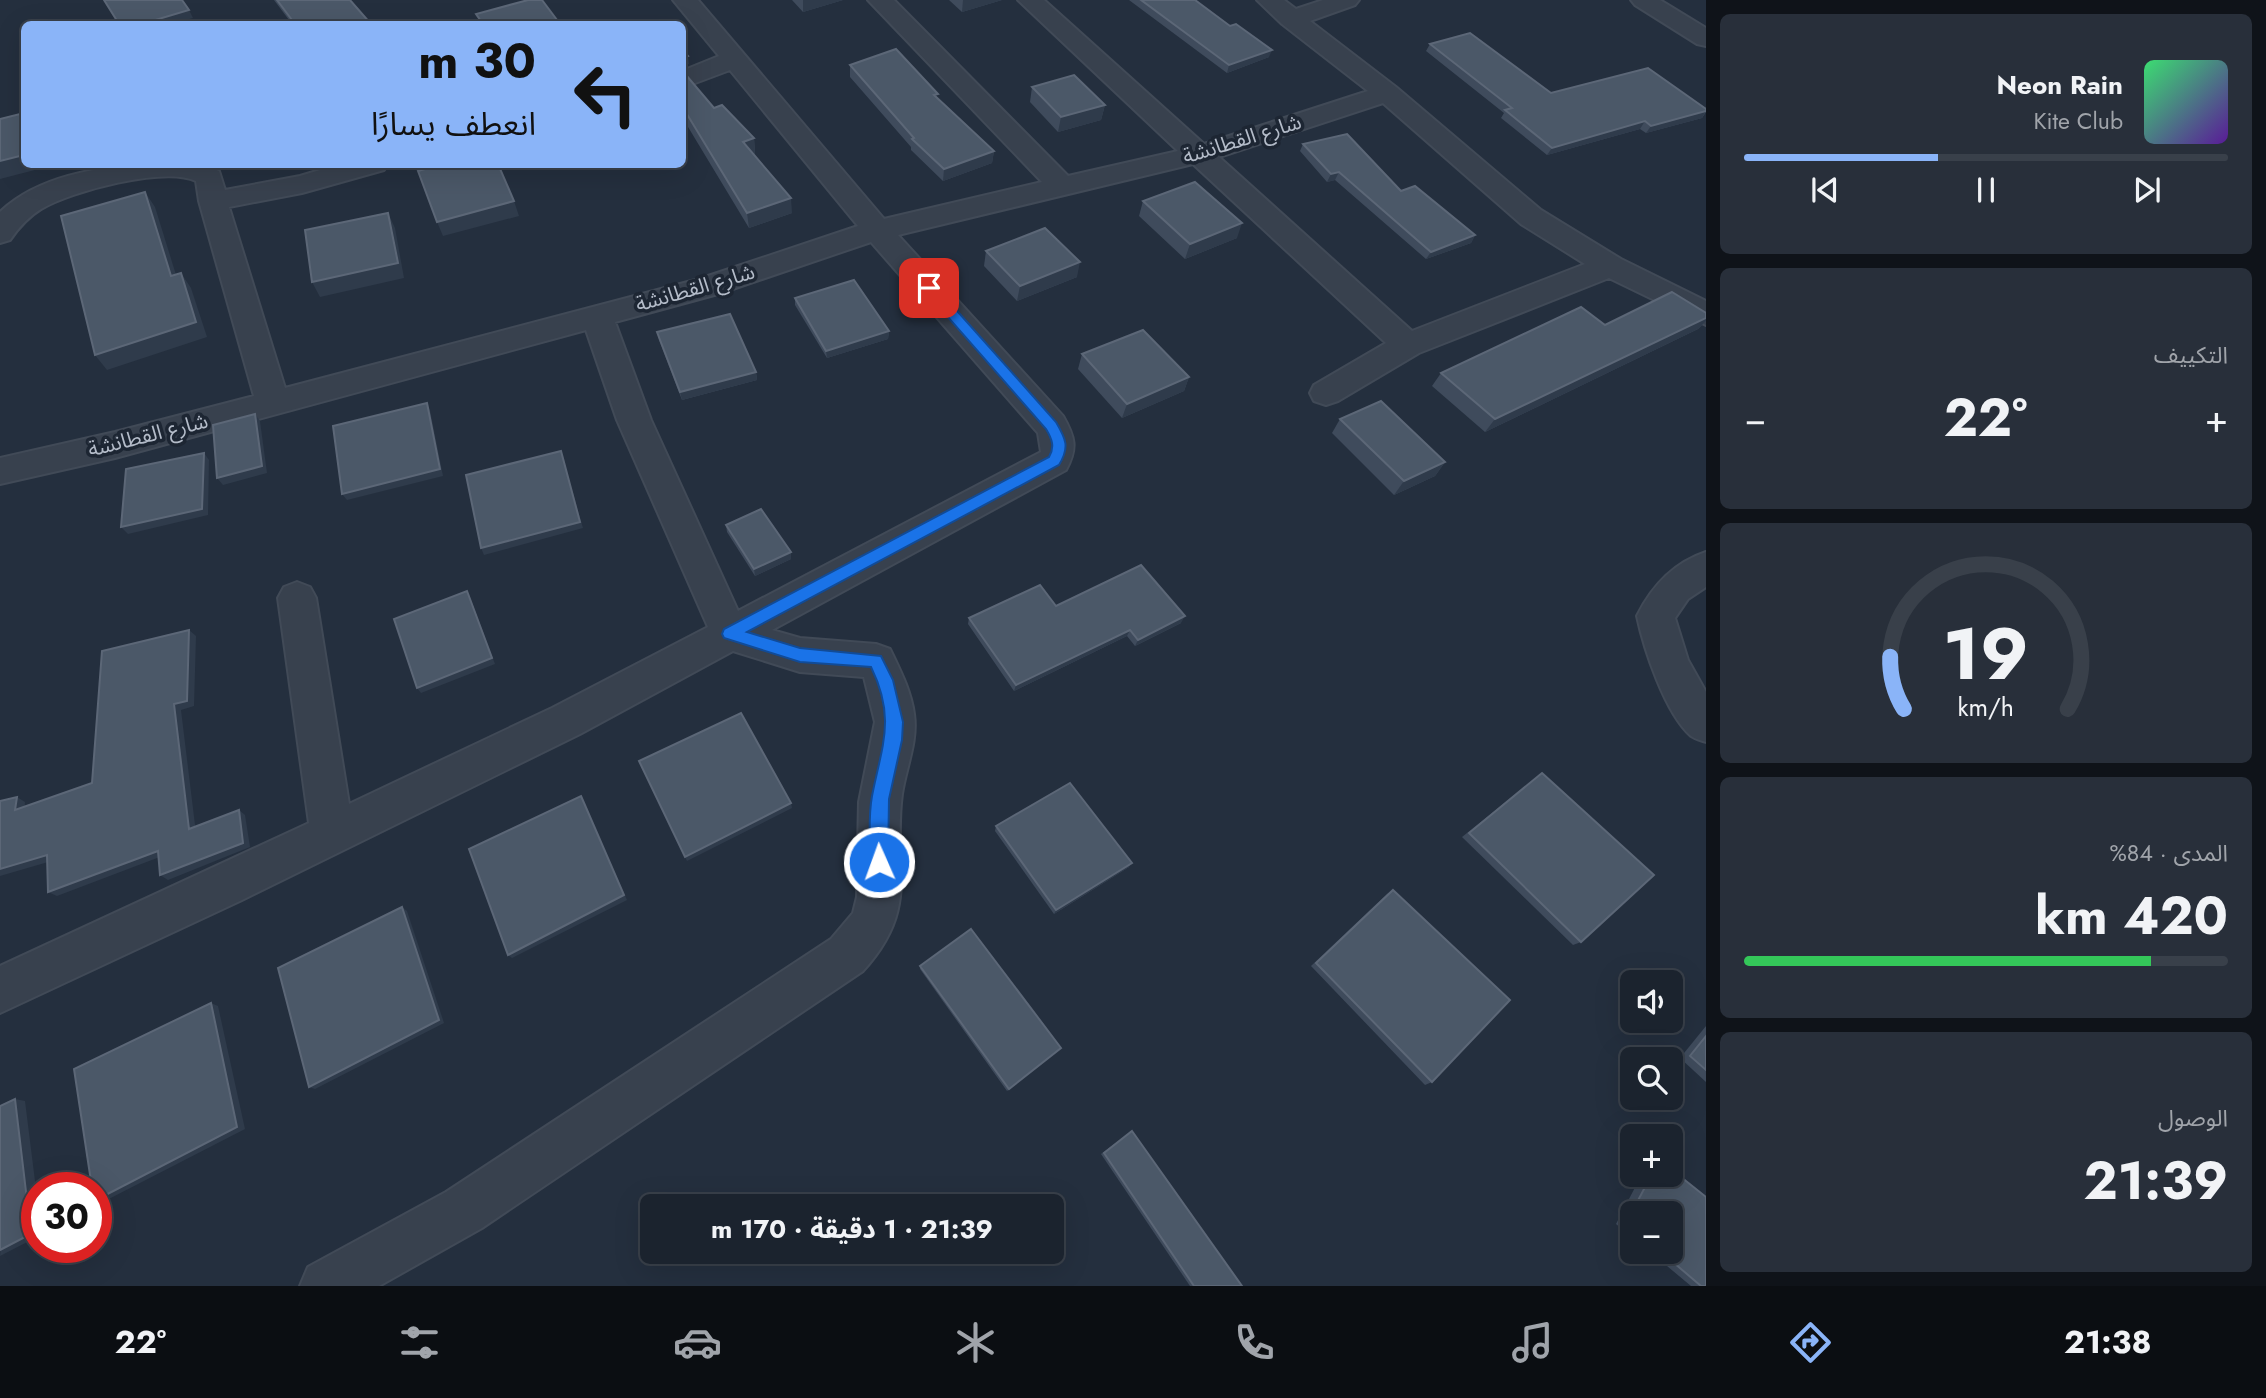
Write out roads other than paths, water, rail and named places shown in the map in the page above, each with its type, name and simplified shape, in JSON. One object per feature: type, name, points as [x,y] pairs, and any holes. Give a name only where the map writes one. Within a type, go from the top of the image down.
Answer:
[{"type":"street","points":[[0,990],[566,721],[1054,461],[1060,451],[1059,439],[1051,425],[877,230],[685,0]]},
{"type":"street","points":[[880,0],[1063,187]]},
{"type":"street","points":[[1030,0],[1408,345]]},
{"type":"street","points":[[1269,0],[1387,93],[1531,216],[1610,266],[1706,314]]},
{"type":"street","points":[[1291,19],[1347,0]]},
{"type":"street","points":[[1643,0],[1706,39]]},
{"type":"street","points":[[686,78],[734,59]]},
{"type":"street","name":"شارع القطانشة","points":[[0,471],[115,445],[707,286],[877,230],[1200,154],[1387,93]]},
{"type":"street","points":[[213,201],[302,184],[360,168]]},
{"type":"street","points":[[0,233],[5,219],[60,187],[136,171],[191,169],[209,177],[213,201],[273,403]]},
{"type":"street","points":[[1326,393],[1408,345],[1610,266]]},
{"type":"street","points":[[327,1286],[464,1210],[847,955],[865,935],[876,912],[881,887],[878,830],[880,799],[894,740],[895,722],[885,680],[876,661],[800,655],[730,634],[634,420],[597,316]]},
{"type":"street","points":[[1706,567],[1675,588],[1656,616],[1663,652],[1692,707],[1706,724]]},
{"type":"street","points":[[297,598],[332,834]]}]
